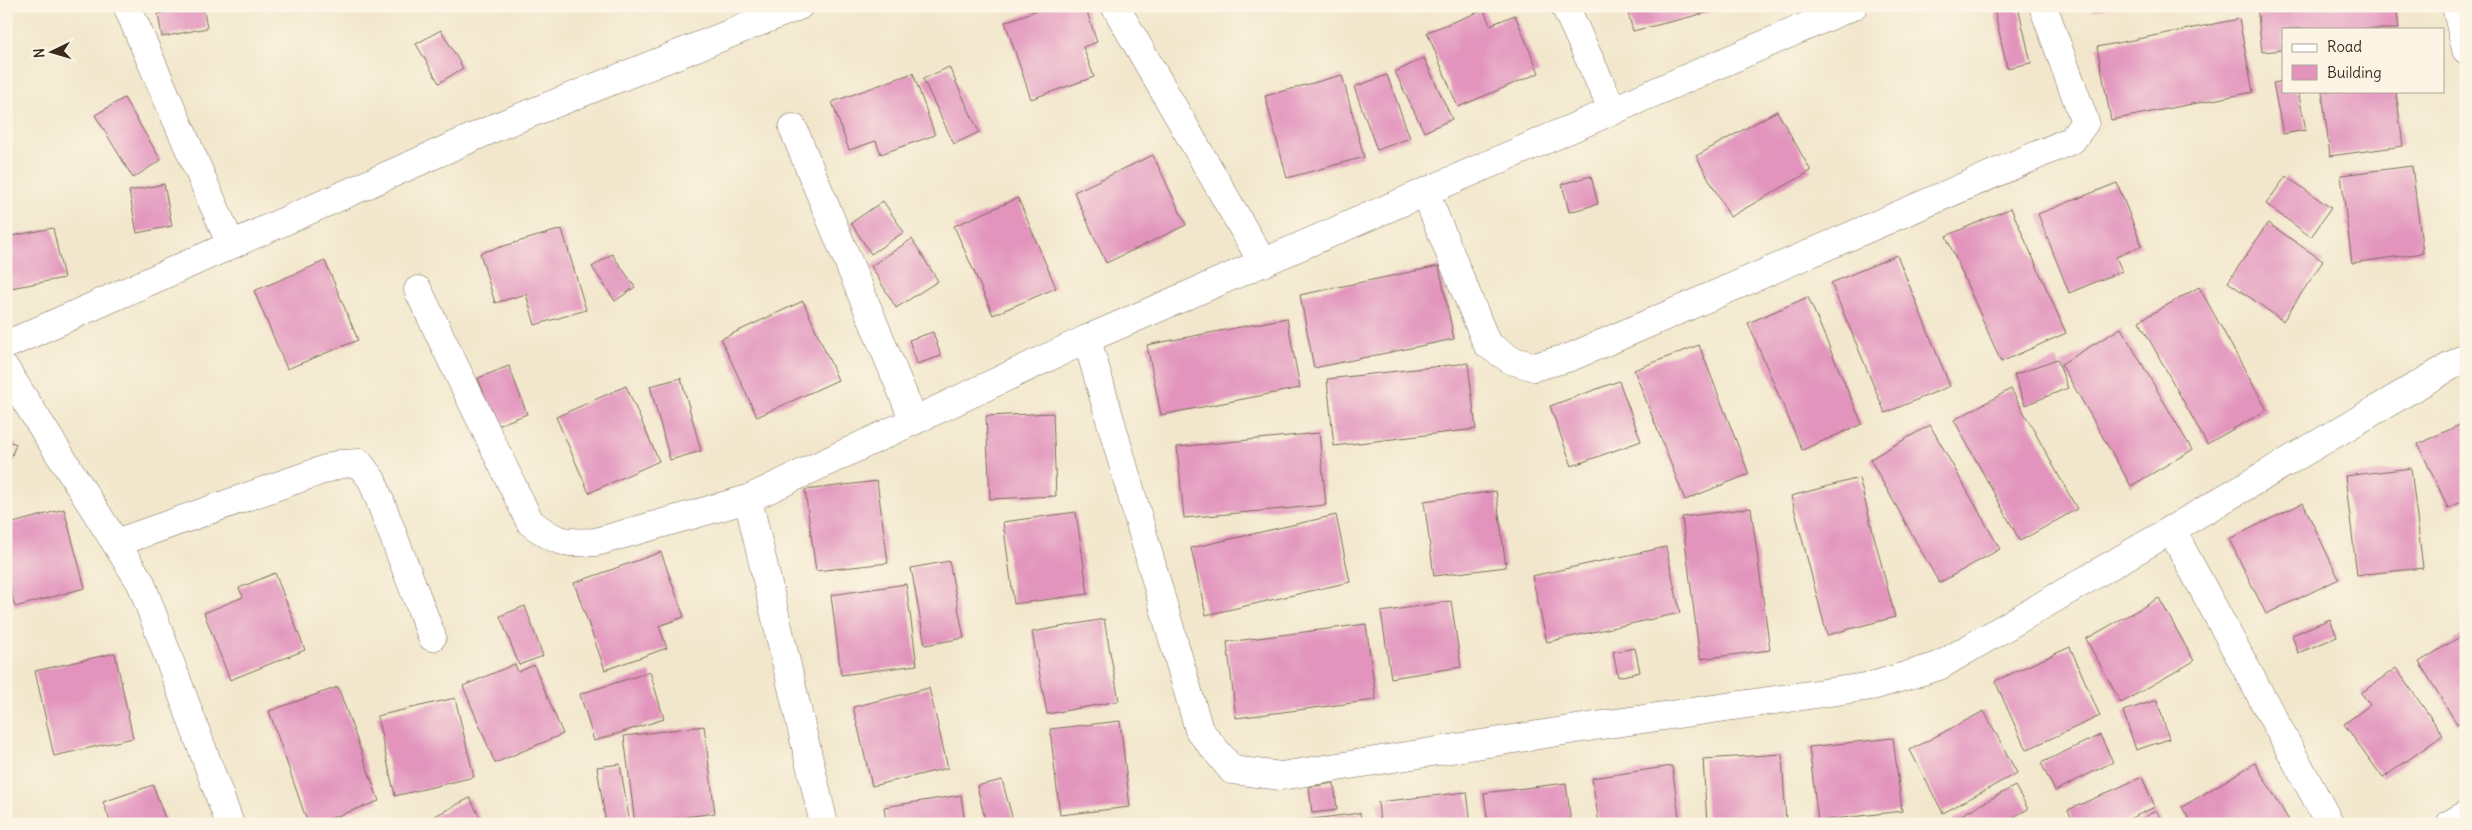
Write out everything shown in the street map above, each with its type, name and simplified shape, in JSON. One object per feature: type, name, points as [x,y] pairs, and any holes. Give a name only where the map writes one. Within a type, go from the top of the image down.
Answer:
[{"type":"street","points":[[127,6],[231,244]]},
{"type":"street","points":[[6,344],[501,125],[799,6]]},
{"type":"street","points":[[1115,6],[1263,263]]},
{"type":"street","points":[[1565,6],[1613,110]]},
{"type":"street","points":[[418,290],[530,522],[550,537],[570,543],[596,542],[748,499],[1087,339],[1853,6]]},
{"type":"street","points":[[1425,192],[1487,344],[1511,360],[1534,367],[1571,357],[2072,140],[2084,122],[2043,6]]},
{"type":"street","points":[[2456,6],[2466,50]]},
{"type":"street","points":[[793,128],[914,421]]},
{"type":"street","points":[[1087,339],[1200,730],[1232,770],[1281,776],[1595,726],[1872,686],[1939,666],[2466,357]]},
{"type":"street","points":[[6,370],[141,583],[230,824]]},
{"type":"street","points":[[116,543],[340,464],[359,463],[372,480],[432,637]]},
{"type":"street","points":[[748,499],[824,824]]},
{"type":"street","points":[[2171,529],[2330,824]]},
{"type":"street","points":[[2450,824],[2466,815]]},
{"type":"building","points":[[194,6],[203,6],[207,28],[162,37],[158,14]]},
{"type":"building","points":[[1048,6],[1085,6],[1097,42],[1083,47],[1094,77],[1031,99],[1005,22]]},
{"type":"building","points":[[1626,6],[1713,6],[1714,11],[1633,31]]},
{"type":"building","points":[[2018,6],[2031,63],[2007,68],[1994,8]]},
{"type":"building","points":[[2092,6],[2111,6],[2111,7],[2093,11]]},
{"type":"building","points":[[2257,6],[2396,6],[2399,28],[2282,28],[2282,50],[2262,52]]},
{"type":"building","points":[[1484,10],[1490,25],[1515,15],[1539,73],[1458,107],[1427,32]]},
{"type":"building","points":[[2239,19],[2253,92],[2111,120],[2097,47]]},
{"type":"building","points":[[441,30],[463,68],[439,83],[416,44]]},
{"type":"building","points":[[1424,58],[1452,119],[1424,132],[1395,72]]},
{"type":"building","points":[[949,67],[979,132],[954,144],[923,79]]},
{"type":"building","points":[[913,73],[935,135],[881,154],[876,141],[849,150],[832,102]]},
{"type":"building","points":[[1342,75],[1364,157],[1287,178],[1265,96]]},
{"type":"building","points":[[1387,75],[1410,138],[1377,150],[1354,87]]},
{"type":"building","points":[[2282,81],[2282,92],[2298,92],[2306,130],[2283,134],[2273,83]]},
{"type":"building","points":[[2322,92],[2396,92],[2403,146],[2330,156]]},
{"type":"building","points":[[124,98],[161,160],[133,178],[95,115]]},
{"type":"building","points":[[1777,111],[1811,171],[1730,217],[1696,156]]},
{"type":"building","points":[[1153,155],[1186,225],[1106,263],[1074,192]]},
{"type":"building","points":[[2412,166],[2423,253],[2352,263],[2341,175]]},
{"type":"building","points":[[1591,176],[1598,204],[1569,212],[1562,184]]},
{"type":"building","points":[[2286,176],[2331,208],[2311,237],[2266,204]]},
{"type":"building","points":[[2117,183],[2142,246],[2116,257],[2122,271],[2069,293],[2038,214]]},
{"type":"building","points":[[164,184],[172,226],[137,233],[129,191]]},
{"type":"building","points":[[1018,198],[1056,288],[993,315],[954,226]]},
{"type":"building","points":[[883,201],[904,232],[871,254],[851,223]]},
{"type":"building","points":[[2011,208],[2066,333],[2001,362],[1946,236]]},
{"type":"building","points":[[2268,223],[2323,261],[2283,321],[2228,282]]},
{"type":"building","points":[[53,228],[64,278],[11,288],[6,265],[6,237]]},
{"type":"building","points":[[562,229],[586,310],[535,325],[526,294],[495,303],[480,253]]},
{"type":"building","points":[[912,239],[938,281],[896,308],[871,266]]},
{"type":"building","points":[[612,254],[635,287],[615,301],[592,267]]},
{"type":"building","points":[[1897,255],[1950,386],[1885,413],[1831,283]]},
{"type":"building","points":[[325,261],[358,340],[287,369],[254,291]]},
{"type":"building","points":[[1439,266],[1454,339],[1314,368],[1300,295]]},
{"type":"building","points":[[2199,287],[2267,410],[2207,444],[2139,321]]},
{"type":"building","points":[[1808,297],[1862,424],[1802,450],[1748,323]]},
{"type":"building","points":[[803,301],[838,380],[757,417],[721,339]]},
{"type":"building","points":[[1287,318],[1300,388],[1161,415],[1147,345]]},
{"type":"building","points":[[2121,328],[2192,450],[2131,486],[2061,364]]},
{"type":"building","points":[[933,332],[941,356],[917,364],[909,340]]},
{"type":"building","points":[[1699,345],[1749,474],[1685,500],[1634,370]]},
{"type":"building","points":[[2057,359],[2068,388],[2025,405],[2014,375]]},
{"type":"building","points":[[1468,363],[1476,429],[1334,446],[1327,379]]},
{"type":"building","points":[[509,366],[527,414],[496,426],[478,378]]},
{"type":"building","points":[[681,378],[701,451],[670,460],[650,386]]},
{"type":"building","points":[[1619,381],[1641,441],[1572,466],[1550,406]]},
{"type":"building","points":[[626,386],[659,461],[589,493],[556,417]]},
{"type":"building","points":[[2011,389],[2077,509],[2020,541],[1954,420]]},
{"type":"building","points":[[1053,413],[1056,496],[990,499],[986,416]]},
{"type":"building","points":[[2466,422],[2466,500],[2448,508],[2418,444]]},
{"type":"building","points":[[1930,425],[2000,549],[1939,583],[1870,459]]},
{"type":"building","points":[[1319,433],[1326,505],[1184,518],[1177,447]]},
{"type":"building","points":[[6,440],[16,444],[6,471]]},
{"type":"building","points":[[2411,468],[2423,568],[2357,575],[2345,476]]},
{"type":"building","points":[[1859,478],[1895,617],[1827,635],[1791,496]]},
{"type":"building","points":[[877,481],[888,563],[816,571],[805,490]]},
{"type":"building","points":[[1496,491],[1506,567],[1434,576],[1424,501]]},
{"type":"building","points":[[2303,503],[2339,579],[2266,614],[2229,539]]},
{"type":"building","points":[[1751,508],[1770,650],[1700,659],[1682,517]]},
{"type":"building","points":[[64,509],[85,588],[15,607],[6,575],[6,525]]},
{"type":"building","points":[[1076,512],[1088,594],[1014,604],[1003,522]]},
{"type":"building","points":[[1336,515],[1350,582],[1206,615],[1191,548]]},
{"type":"building","points":[[1666,547],[1680,613],[1547,642],[1532,576]]},
{"type":"building","points":[[661,552],[684,617],[659,626],[667,648],[605,670],[574,583]]},
{"type":"building","points":[[949,561],[964,638],[925,645],[911,568]]},
{"type":"building","points":[[275,573],[305,650],[230,680],[204,613],[243,597],[239,588]]},
{"type":"building","points":[[906,584],[917,665],[841,675],[831,595]]},
{"type":"building","points":[[2159,598],[2194,661],[2121,703],[2086,639]]},
{"type":"building","points":[[1451,601],[1461,667],[1391,678],[1381,612]]},
{"type":"building","points":[[525,606],[543,656],[519,665],[500,616]]},
{"type":"building","points":[[1104,619],[1119,701],[1047,714],[1032,632]]},
{"type":"building","points":[[2330,619],[2337,637],[2298,653],[2292,635]]},
{"type":"building","points":[[1366,624],[1376,700],[1236,718],[1227,642]]},
{"type":"building","points":[[2466,633],[2466,719],[2457,724],[2419,662]]},
{"type":"building","points":[[2070,647],[2100,716],[2026,750],[1995,681]]},
{"type":"building","points":[[1635,648],[1640,672],[1618,677],[1613,652]]},
{"type":"building","points":[[115,653],[133,738],[54,756],[35,671]]},
{"type":"building","points":[[515,664],[518,672],[534,665],[563,734],[495,763],[463,686]]},
{"type":"building","points":[[2396,668],[2443,735],[2383,778],[2344,724],[2370,705],[2361,693]]},
{"type":"building","points":[[650,672],[664,719],[594,741],[580,694]]},
{"type":"building","points":[[338,687],[379,801],[315,824],[308,824],[269,711]]},
{"type":"building","points":[[929,688],[948,768],[872,786],[853,707]]},
{"type":"building","points":[[455,698],[474,777],[395,796],[377,716]]},
{"type":"building","points":[[2157,700],[2169,739],[2136,750],[2123,711]]},
{"type":"building","points":[[1984,711],[2017,773],[1943,813],[1910,750]]},
{"type":"building","points":[[1120,721],[1130,807],[1060,815],[1050,729]]},
{"type":"building","points":[[704,726],[715,813],[635,824],[624,736]]},
{"type":"building","points":[[2100,735],[2113,762],[2055,791],[2041,763]]},
{"type":"building","points":[[1893,738],[1902,811],[1818,821],[1809,747]]},
{"type":"building","points":[[1782,754],[1786,824],[1707,824],[1703,759]]},
{"type":"building","points":[[2255,763],[2291,824],[2192,824],[2182,807]]},
{"type":"building","points":[[620,764],[630,824],[606,824],[597,767]]},
{"type":"building","points":[[1672,766],[1680,824],[1599,824],[1592,778]]},
{"type":"building","points":[[2142,777],[2155,807],[2118,824],[2074,824],[2068,810]]},
{"type":"building","points":[[1002,780],[1014,824],[986,824],[977,786]]},
{"type":"building","points":[[1334,783],[1337,810],[1312,813],[1309,787]]},
{"type":"building","points":[[1566,783],[1571,824],[1488,824],[1484,793]]},
{"type":"building","points":[[153,785],[167,824],[111,824],[103,802]]},
{"type":"building","points":[[2015,786],[2028,809],[2001,824],[1954,824],[1952,820]]},
{"type":"building","points":[[1467,792],[1471,824],[1380,824],[1378,802]]},
{"type":"building","points":[[961,795],[965,824],[886,824],[884,807]]},
{"type":"building","points":[[470,798],[483,824],[419,824]]},
{"type":"building","points":[[2156,810],[2165,824],[2134,824]]},
{"type":"building","points":[[1360,813],[1362,824],[1281,824],[1281,823]]}]
